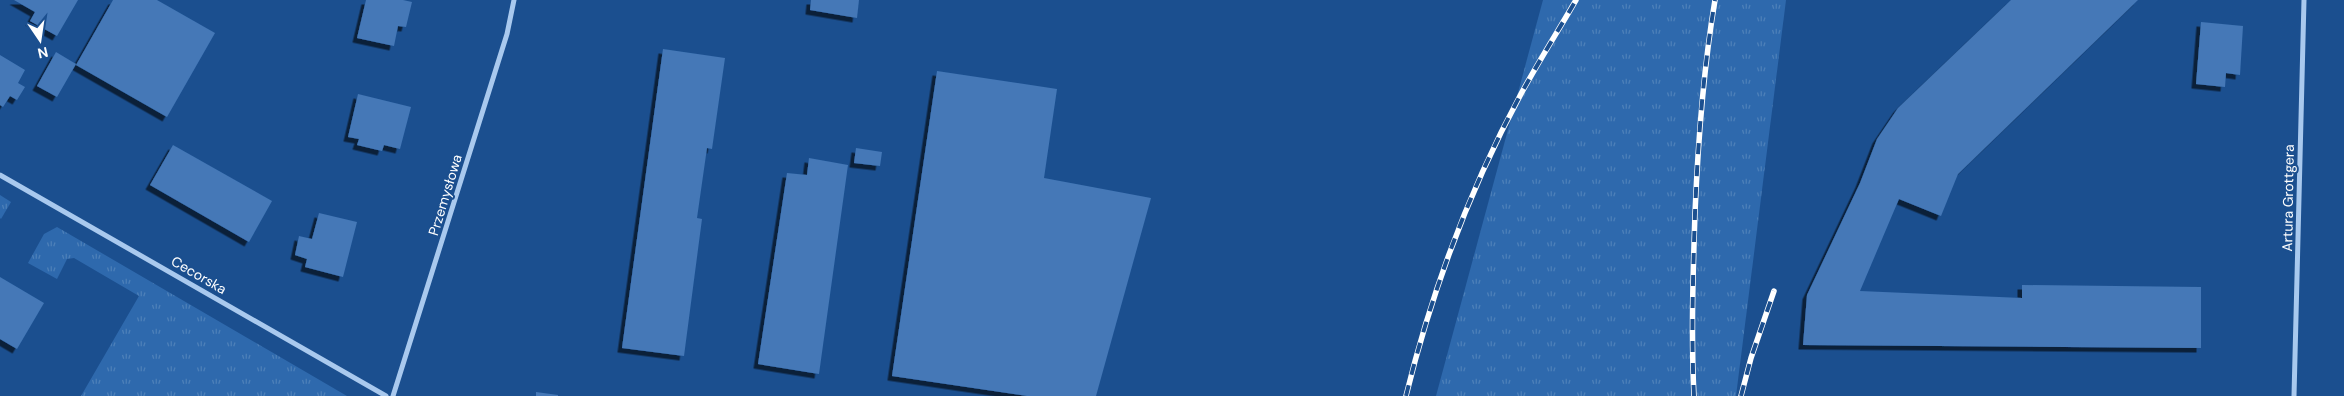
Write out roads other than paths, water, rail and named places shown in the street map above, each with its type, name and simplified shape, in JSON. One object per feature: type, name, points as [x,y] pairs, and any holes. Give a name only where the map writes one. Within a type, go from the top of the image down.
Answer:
[{"type":"street","name":"Przemysłowa","points":[[393,396],[507,34],[514,0]]},
{"type":"street","name":"Artura Grottgera","points":[[2294,396],[2304,0]]},
{"type":"street","name":"Cecorska","points":[[0,175],[386,396]]},
{"type":"railway","points":[[1406,396],[1416,356],[1440,279],[1469,202],[1522,92],[1576,0]]},
{"type":"railway","points":[[1694,396],[1693,304],[1696,186],[1704,80],[1715,0]]},
{"type":"railway","points":[[1741,396],[1751,358],[1774,291]]}]
